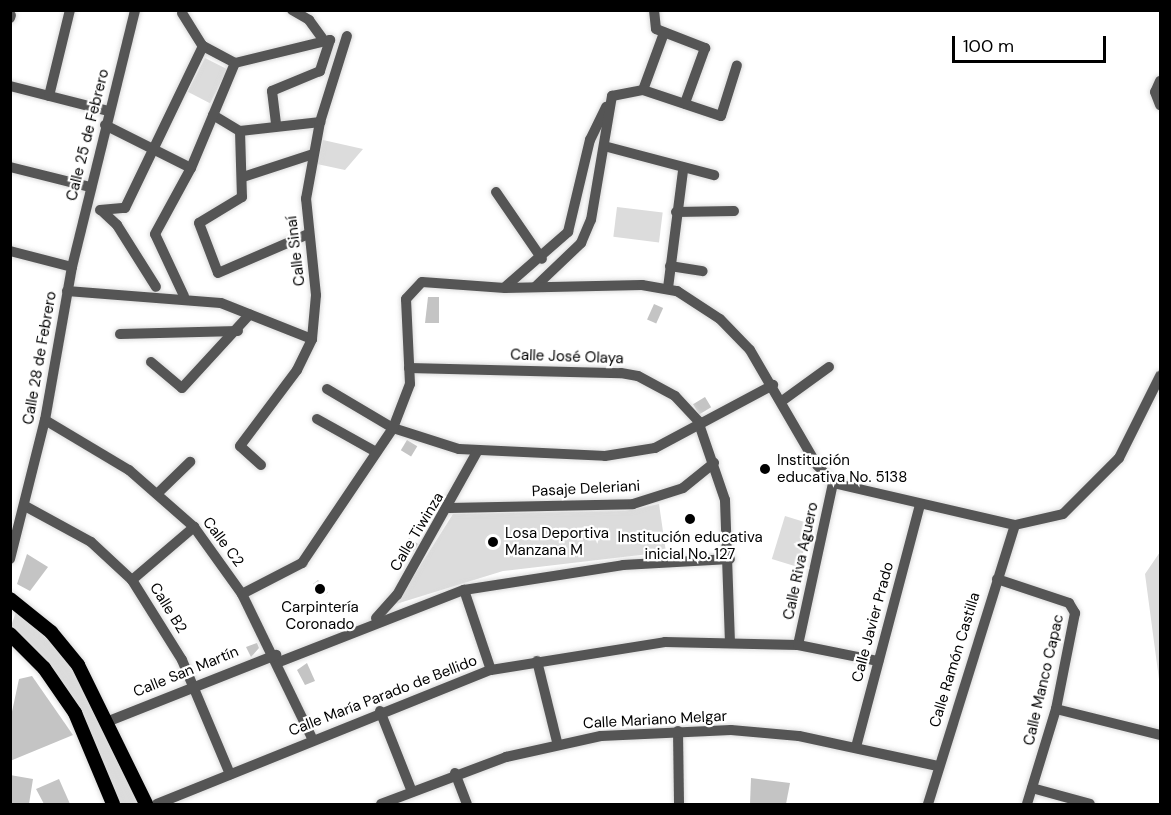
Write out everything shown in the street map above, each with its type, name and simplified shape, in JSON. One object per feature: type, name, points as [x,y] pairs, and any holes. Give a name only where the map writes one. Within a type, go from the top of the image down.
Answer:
[{"type":"main road","points":[[10,599],[66,648],[109,721],[146,804]]},
{"type":"main road","points":[[11,635],[44,668],[75,713],[113,804]]},
{"type":"street","points":[[49,96],[70,10]]},
{"type":"street","name":"Calle 25 de Febrero","points":[[72,267],[108,111],[135,10]]},
{"type":"street","points":[[292,10],[309,20],[322,38]]},
{"type":"street","points":[[654,10],[653,23],[664,33],[705,48],[685,104]]},
{"type":"street","points":[[182,13],[203,46],[236,63],[322,38],[330,40],[320,71],[272,91],[276,126]]},
{"type":"street","points":[[643,90],[664,33]]},
{"type":"street","name":"Calle Sinaí","points":[[261,465],[240,446],[297,370],[312,339],[316,295],[306,200],[320,122],[347,36]]},
{"type":"street","points":[[86,206],[100,210],[125,208],[203,46]]},
{"type":"street","points":[[184,296],[154,236],[191,168],[236,63]]},
{"type":"street","points":[[505,288],[542,259],[573,221],[590,140],[616,91],[643,90],[721,116],[737,65]]},
{"type":"street","points":[[1161,81],[1155,92],[1161,105]]},
{"type":"street","points":[[10,86],[108,111]]},
{"type":"street","points":[[535,286],[581,243],[591,220],[609,102]]},
{"type":"street","points":[[213,115],[240,131],[320,122]]},
{"type":"street","points":[[105,124],[191,168]]},
{"type":"street","points":[[240,131],[243,177],[240,198],[199,223],[218,273],[308,234]]},
{"type":"street","points":[[604,146],[683,171],[714,175]]},
{"type":"street","points":[[243,177],[313,154]]},
{"type":"street","points":[[10,167],[90,188]]},
{"type":"street","points":[[668,288],[683,171]]},
{"type":"street","points":[[496,192],[542,259]]},
{"type":"street","points":[[100,210],[117,225],[156,286]]},
{"type":"street","points":[[676,212],[734,211]]},
{"type":"street","points":[[10,251],[72,267]]},
{"type":"street","points":[[670,266],[703,271]]},
{"type":"street","name":"Calle 28 de Febrero","points":[[10,559],[45,420],[72,267]]},
{"type":"street","points":[[242,594],[302,563],[393,428],[407,401],[409,368],[405,309],[412,288],[435,280],[505,288],[535,286],[668,288],[720,319],[773,385],[817,465],[833,483],[1015,525],[1063,514],[1119,458],[1161,376]]},
{"type":"street","points":[[67,291],[184,296],[250,314],[312,339]]},
{"type":"street","points":[[151,362],[182,388],[238,331],[250,314]]},
{"type":"street","points":[[120,334],[238,331]]},
{"type":"street","points":[[782,401],[829,367]]},
{"type":"street","name":"Calle José Olaya","points":[[409,368],[638,375],[675,396],[698,421],[725,500],[730,559],[730,642]]},
{"type":"street","points":[[327,389],[393,428],[477,452],[626,455],[655,448],[698,421],[773,385]]},
{"type":"street","points":[[317,419],[376,452]]},
{"type":"street","name":"Calle C2","points":[[45,420],[110,457],[158,493],[194,527],[242,594],[277,659],[312,738]]},
{"type":"street","name":"Calle Tiwinza","points":[[374,621],[397,595],[450,508],[477,452]]},
{"type":"street","points":[[158,493],[190,462]]},
{"type":"street","name":"Pasaje Deleriani","points":[[450,508],[633,504],[683,488],[714,463]]},
{"type":"street","name":"Calle Riva Aguero","points":[[798,645],[833,483]]},
{"type":"street","name":"Calle Javier Prado","points":[[856,747],[920,504]]},
{"type":"street","name":"Calle B2","points":[[25,506],[90,542],[132,580],[194,683],[230,774]]},
{"type":"street","name":"Calle Ramón Castilla","points":[[928,804],[1015,525]]},
{"type":"street","points":[[132,580],[194,527]]},
{"type":"street","name":"Calle San Martín","points":[[109,721],[194,683],[277,659],[374,621],[464,590],[623,565],[730,559]]},
{"type":"street","name":"Calle Manco Capac","points":[[997,579],[1074,607],[1056,709],[1027,804]]},
{"type":"street","points":[[464,590],[490,670]]},
{"type":"street","name":"Calle María Parado de Bellido","points":[[157,804],[312,738],[490,670],[615,647],[730,642],[798,645],[878,661]]},
{"type":"street","points":[[537,661],[557,742]]},
{"type":"street","points":[[1056,709],[1161,735]]},
{"type":"street","points":[[380,711],[412,792]]},
{"type":"street","points":[[678,731],[679,804]]},
{"type":"street","name":"Calle Mariano Melgar","points":[[381,804],[455,773],[557,742],[678,731],[788,735],[856,747],[938,766]]},
{"type":"street","points":[[455,773],[467,804]]},
{"type":"street","points":[[1032,788],[1090,804]]},
{"type":"shaded area","points":[[205,58],[227,69],[210,103],[188,92]]},
{"type":"shaded area","points":[[323,140],[363,149],[345,170],[317,164]]},
{"type":"shaded area","points":[[617,207],[663,213],[659,242],[613,237]]},
{"type":"shaded area","points":[[659,504],[666,552],[503,571],[396,604],[453,514],[625,511]]},
{"type":"shaded area","points":[[785,516],[812,524],[799,567],[772,559]]},
{"type":"shaded area","points":[[1160,552],[1160,687],[1145,574]]},
{"type":"shaded area","points":[[17,609],[69,659],[141,804],[120,804],[69,693],[11,626]]},
{"type":"building","points":[[428,297],[439,297],[439,323],[425,323]]},
{"type":"building","points":[[654,304],[663,308],[656,324],[647,320]]},
{"type":"building","points":[[705,397],[711,407],[699,414],[693,404]]},
{"type":"building","points":[[407,440],[417,446],[411,456],[401,450]]},
{"type":"building","points":[[409,538],[418,544],[413,552],[405,546]]},
{"type":"building","points":[[27,554],[48,567],[30,591],[17,584]]},
{"type":"building","name":"Carpintería Coronado","points":[[318,580],[328,593],[323,596],[313,584]]},
{"type":"building","points":[[257,643],[259,648],[251,657],[246,647]]},
{"type":"building","points":[[307,663],[315,681],[305,685],[297,670]]},
{"type":"building","points":[[32,676],[73,735],[10,761],[10,721],[19,679]]},
{"type":"building","points":[[10,775],[33,779],[29,804],[10,804]]},
{"type":"building","points":[[751,778],[790,783],[786,804],[750,804]]},
{"type":"building","points":[[59,779],[70,804],[44,804],[36,789]]},
{"type":"place","name":"Institución educativa No. 5138","points":[[765,469]]},
{"type":"place","name":"Institución educativa inicial No. 127","points":[[690,519]]},
{"type":"place","name":"Losa Deportiva Manzana M","points":[[493,542]]},
{"type":"place","name":"Carpintería Coronado","points":[[320,589]]}]
